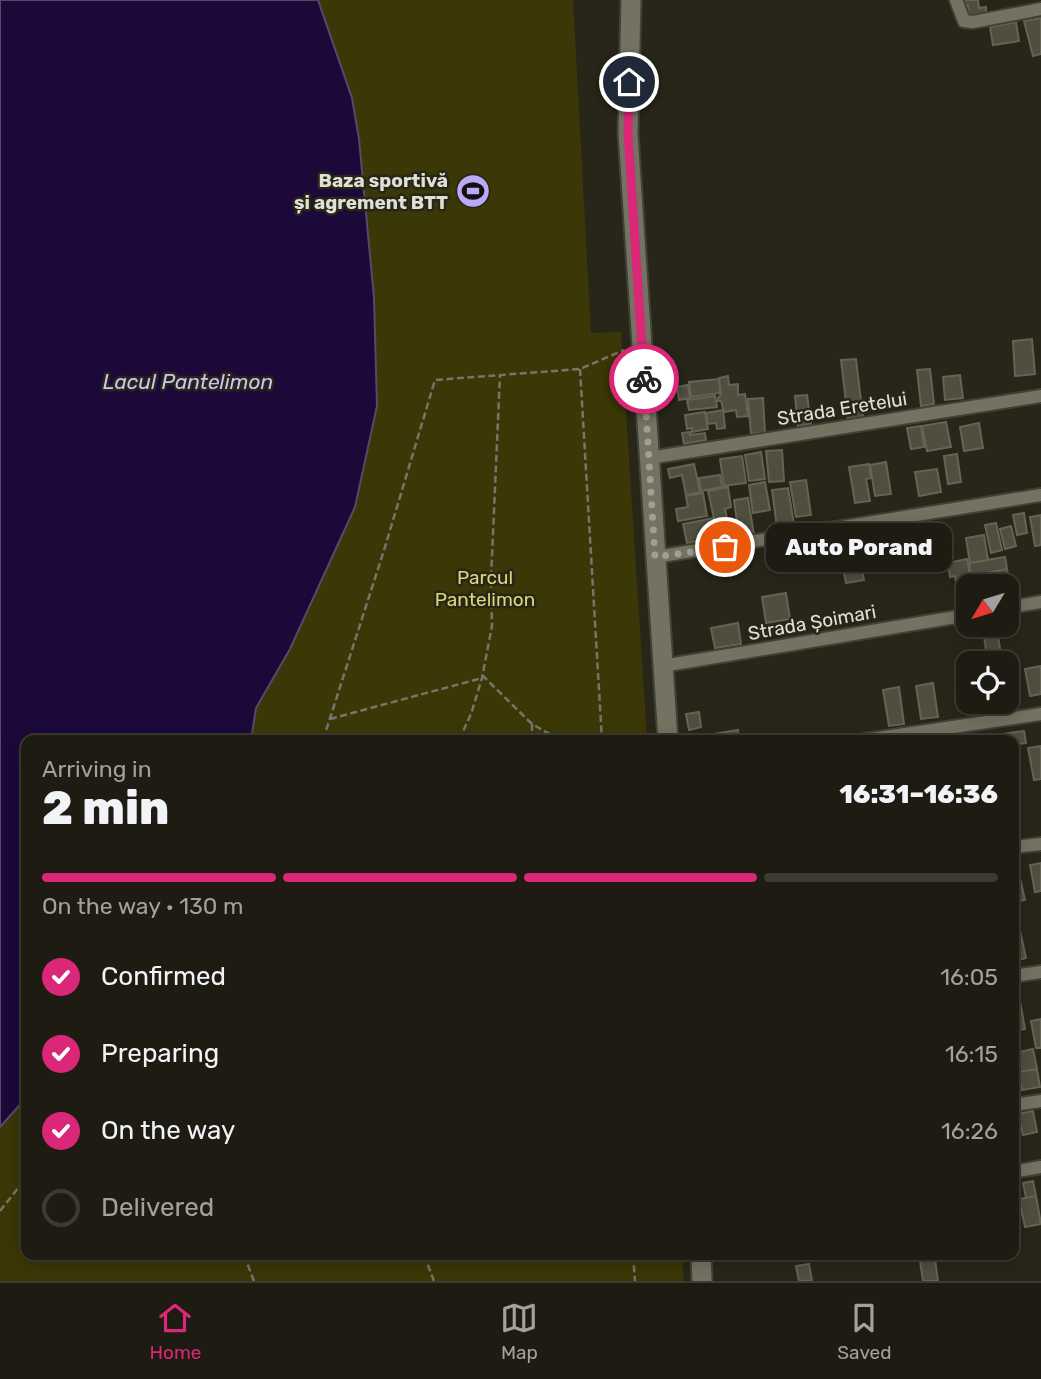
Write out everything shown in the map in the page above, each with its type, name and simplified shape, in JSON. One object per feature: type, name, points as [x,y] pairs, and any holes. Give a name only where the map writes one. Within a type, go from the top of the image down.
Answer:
[{"type":"main road","points":[[631,0],[628,133],[668,735]]},
{"type":"main road","points":[[701,1260],[702,1281]]},
{"type":"street","points":[[956,0],[964,22],[1041,9]]},
{"type":"street","name":"Strada Eretelui","points":[[649,458],[1041,396]]},
{"type":"street","points":[[655,557],[1041,495]]},
{"type":"street","points":[[1019,606],[1041,602]]},
{"type":"street","name":"Strada Șoimari","points":[[662,666],[956,617]]},
{"type":"street","points":[[898,735],[1041,714]]},
{"type":"street","points":[[1019,846],[1041,844]]},
{"type":"street","points":[[1019,975],[1041,972]]},
{"type":"street","points":[[1019,1104],[1041,1101]]},
{"type":"street","points":[[1019,1171],[1041,1167]]},
{"type":"path","points":[[325,735],[435,380],[580,369],[642,342]]},
{"type":"path","points":[[580,369],[602,735]]},
{"type":"path","points":[[461,735],[482,677],[492,626],[491,579],[500,375]]},
{"type":"path","points":[[330,719],[482,677]]},
{"type":"path","points":[[482,677],[532,724],[551,735]]},
{"type":"path","points":[[532,724],[532,735]]},
{"type":"path","points":[[0,1211],[21,1184]]},
{"type":"path","points":[[246,1260],[254,1281]]},
{"type":"path","points":[[426,1260],[434,1281]]},
{"type":"path","points":[[633,1260],[635,1281]]},
{"type":"green space","name":"Parcul Pantelimon","points":[[318,0],[573,0],[591,333],[621,332],[647,735],[252,735],[256,708],[290,649],[374,346],[374,298],[352,98]]},
{"type":"green space","points":[[21,1104],[21,1260],[682,1260],[684,1281],[0,1281],[0,1127]]},
{"type":"water","name":"Lacul Pantelimon","points":[[0,0],[318,0],[352,98],[359,139],[374,298],[377,406],[355,507],[290,649],[256,708],[252,735],[21,735],[21,1104],[0,1127]]},
{"type":"building","points":[[964,0],[978,0],[979,8],[986,7],[986,16],[969,18],[968,5],[964,5]]},
{"type":"building","points":[[1041,18],[1041,54],[1033,56],[1024,21]]},
{"type":"building","points":[[1016,22],[1019,41],[993,45],[990,27]]},
{"type":"building","points":[[1032,339],[1035,374],[1015,376],[1013,341]]},
{"type":"building","points":[[856,359],[863,417],[848,419],[841,360]]},
{"type":"building","points":[[930,369],[934,404],[921,406],[917,370]]},
{"type":"building","points":[[960,375],[963,398],[945,400],[943,377]]},
{"type":"building","points":[[728,376],[729,385],[738,384],[738,395],[745,394],[748,416],[737,417],[736,410],[724,412],[721,401],[718,401],[721,394],[719,378]]},
{"type":"building","points":[[719,379],[720,393],[691,397],[689,382]]},
{"type":"building","points":[[688,385],[690,398],[679,400],[677,387]]},
{"type":"building","points":[[807,395],[811,424],[798,426],[795,396]]},
{"type":"building","points":[[715,396],[717,407],[689,410],[687,400]]},
{"type":"building","points":[[763,398],[765,433],[751,434],[748,399]]},
{"type":"building","points":[[723,410],[725,428],[717,429],[716,423],[708,424],[706,413]]},
{"type":"building","points":[[705,412],[708,429],[692,432],[692,428],[687,429],[685,415]]},
{"type":"building","points":[[946,422],[951,447],[927,451],[922,426]]},
{"type":"building","points":[[979,423],[983,448],[964,451],[960,427]]},
{"type":"building","points":[[921,426],[924,447],[911,449],[907,428]]},
{"type":"building","points":[[690,432],[690,435],[705,433],[706,440],[684,444],[682,433]]},
{"type":"building","points":[[782,450],[784,481],[769,482],[766,451]]},
{"type":"building","points":[[761,452],[765,479],[749,481],[745,455]]},
{"type":"building","points":[[957,454],[961,482],[948,484],[944,456]]},
{"type":"building","points":[[742,456],[746,483],[724,486],[720,459]]},
{"type":"building","points":[[886,462],[891,494],[875,496],[870,465]]},
{"type":"building","points":[[694,464],[700,492],[686,495],[682,475],[670,478],[668,469]]},
{"type":"building","points":[[869,464],[871,478],[866,479],[870,501],[855,503],[849,467]]},
{"type":"building","points":[[937,469],[941,492],[919,496],[915,472]]},
{"type":"building","points":[[720,475],[722,487],[701,491],[699,478]]},
{"type":"building","points":[[806,480],[811,515],[796,517],[790,482]]},
{"type":"building","points":[[765,482],[770,510],[753,513],[749,485]]},
{"type":"building","points":[[728,487],[731,507],[725,509],[727,539],[719,541],[708,491]]},
{"type":"building","points":[[788,488],[794,524],[777,527],[772,490]]},
{"type":"building","points":[[703,493],[707,516],[678,521],[676,509],[688,507],[686,496]]},
{"type":"building","points":[[748,498],[754,535],[739,537],[734,500]]},
{"type":"building","points":[[1024,513],[1027,533],[1017,535],[1013,515]]},
{"type":"building","points":[[1041,515],[1041,545],[1035,546],[1030,517]]},
{"type":"building","points":[[714,518],[719,542],[708,544],[707,539],[687,543],[683,524]]},
{"type":"building","points":[[996,523],[1002,550],[991,553],[985,525]]},
{"type":"building","points":[[1011,526],[1016,546],[1005,549],[1000,529]]},
{"type":"building","points":[[933,531],[938,560],[923,563],[917,534]]},
{"type":"building","points":[[984,535],[988,560],[970,563],[966,538]]},
{"type":"building","points":[[844,542],[847,559],[822,564],[819,547]]},
{"type":"building","points":[[900,544],[904,564],[869,571],[865,551]]},
{"type":"building","points":[[1005,557],[1007,569],[986,574],[971,574],[969,563]]},
{"type":"building","points":[[967,559],[970,574],[956,574],[956,582],[955,576],[950,577],[948,563]]},
{"type":"building","points":[[860,561],[864,580],[846,583],[842,564]]},
{"type":"building","points":[[1007,569],[1008,574],[996,574],[995,571]]},
{"type":"building","points":[[786,593],[790,619],[766,623],[762,597]]},
{"type":"building","points":[[738,623],[741,644],[715,648],[711,628]]},
{"type":"building","points":[[984,637],[998,637],[1000,651],[982,651],[986,650]]},
{"type":"building","points":[[1041,666],[1041,694],[1030,696],[1025,669]]},
{"type":"building","points":[[933,683],[938,717],[921,719],[916,686]]},
{"type":"building","points":[[899,687],[904,724],[889,726],[883,690]]},
{"type":"building","points":[[699,712],[701,727],[689,730],[686,714]]},
{"type":"building","points":[[738,730],[738,735],[713,735]]},
{"type":"building","points":[[1024,731],[1026,743],[1019,744],[1019,735],[1002,734]]},
{"type":"building","points":[[1041,746],[1041,779],[1034,780],[1028,748]]},
{"type":"building","points":[[1041,863],[1041,891],[1035,892],[1030,865]]},
{"type":"building","points":[[1019,874],[1025,900],[1019,901]]},
{"type":"building","points":[[1019,926],[1026,958],[1019,960]]},
{"type":"building","points":[[1019,996],[1025,1029],[1019,1030]]},
{"type":"building","points":[[1041,1019],[1041,1048],[1036,1048],[1031,1021]]},
{"type":"building","points":[[1033,1049],[1037,1069],[1019,1072],[1019,1052]]},
{"type":"building","points":[[1037,1069],[1040,1087],[1022,1090],[1019,1072]]},
{"type":"building","points":[[1033,1111],[1037,1132],[1023,1135],[1019,1114]]},
{"type":"building","points":[[1033,1181],[1036,1196],[1026,1198],[1023,1183]]},
{"type":"building","points":[[1036,1196],[1041,1224],[1025,1227],[1019,1199]]},
{"type":"building","points":[[935,1260],[938,1281],[923,1281],[920,1261]]},
{"type":"building","points":[[809,1264],[812,1281],[799,1281],[796,1266]]},
{"type":"way so far","points":[[644,379],[655,557],[725,547]]},
{"type":"place","name":"Baza sportivă și agrement BTT","points":[[473,191]]},
{"type":"place","name":"Auto Porand","points":[[725,547]]},
{"type":"route","points":[[629,82],[628,133],[644,379]]}]
